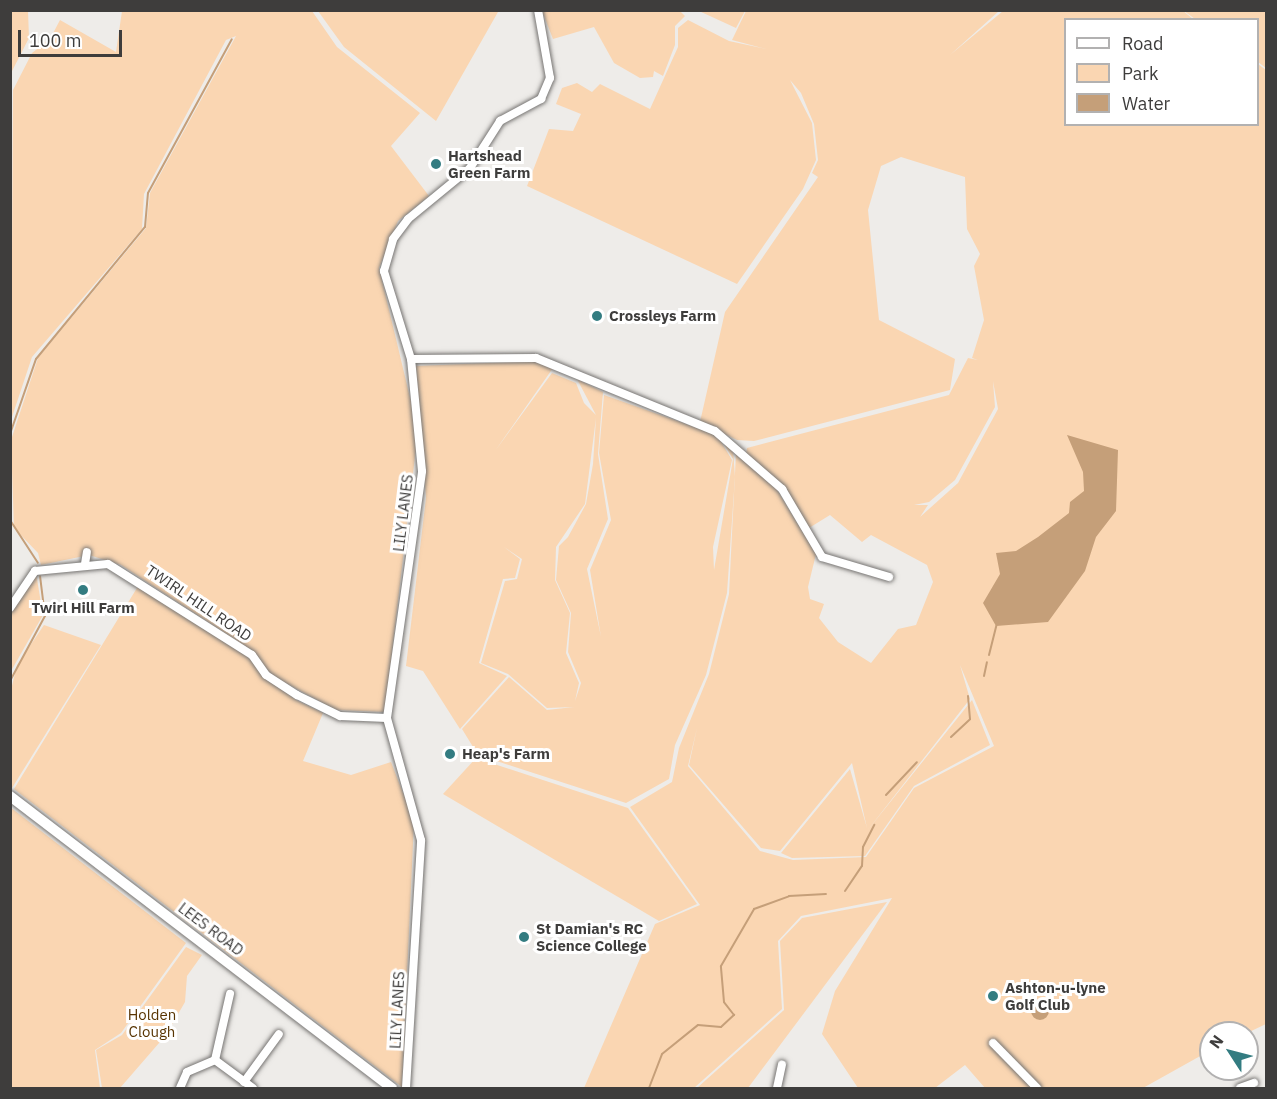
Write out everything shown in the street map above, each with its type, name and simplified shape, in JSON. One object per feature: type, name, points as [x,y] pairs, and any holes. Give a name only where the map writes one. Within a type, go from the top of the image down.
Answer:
[{"type":"main road","name":"LEES ROAD","points":[[10,796],[392,1089]]},
{"type":"street","name":"LILY LANES","points":[[406,1089],[420,840],[387,718],[422,471],[411,359],[385,282],[389,249],[408,219],[470,168],[500,122],[541,99],[550,78],[538,10]]},
{"type":"street","points":[[411,359],[536,358],[715,431],[782,489],[822,557],[889,577]]},
{"type":"street","points":[[85,564],[87,552]]},
{"type":"street","name":"TWIRL HILL ROAD","points":[[10,608],[35,571],[85,564],[122,569],[252,655],[266,675],[297,695],[340,716],[387,718]]},
{"type":"street","points":[[215,1060],[230,994]]},
{"type":"street","points":[[244,1082],[279,1034]]},
{"type":"street","points":[[993,1043],[1037,1089]]},
{"type":"street","points":[[215,1060],[253,1089]]},
{"type":"street","points":[[180,1089],[187,1072],[215,1060]]},
{"type":"street","points":[[777,1089],[782,1065]]},
{"type":"street","points":[[1240,1089],[1254,1083]]},
{"type":"green space","points":[[11,10],[28,11],[29,38],[11,73]]},
{"type":"green space","points":[[679,10],[685,16],[675,26],[675,45],[663,76],[654,71],[653,77],[640,78],[614,63],[594,27],[553,39],[542,11]]},
{"type":"green space","points":[[1182,10],[1192,18],[1064,18],[1064,126],[1259,126],[1259,65],[1266,70],[1266,1024],[1259,1027],[1259,1021],[1199,1021],[1199,1057],[1143,1088],[985,1088],[965,1065],[935,1088],[858,1088],[822,1034],[835,991],[892,898],[801,916],[778,941],[782,1009],[694,1088],[584,1088],[655,924],[700,905],[630,807],[672,782],[679,748],[709,674],[729,594],[736,453],[771,480],[816,554],[808,587],[810,599],[824,604],[819,618],[838,642],[871,663],[898,629],[916,625],[933,582],[927,565],[871,535],[862,542],[830,515],[809,528],[783,485],[746,454],[747,448],[949,395],[968,358],[978,360],[972,358],[984,320],[974,266],[980,254],[967,229],[965,177],[901,157],[881,166],[868,210],[879,320],[955,359],[950,390],[754,441],[737,440],[700,422],[725,312],[818,177],[812,173],[818,160],[814,124],[801,93],[790,80],[812,123],[816,160],[803,189],[737,284],[527,186],[549,129],[573,131],[581,114],[556,104],[562,88],[577,83],[592,92],[600,84],[650,109],[678,47],[678,28],[688,20],[729,41],[766,49],[732,40],[746,11],[999,11],[950,55],[1003,11]],"holes":[[[993,381],[998,409],[958,483],[920,517],[928,505],[914,505],[929,502],[955,480],[995,407]],[[960,665],[994,746],[914,788],[866,857],[793,860],[760,851],[688,766],[697,728],[689,765],[761,848],[780,851],[852,763],[867,828],[850,769],[781,853],[792,858],[865,856],[914,786],[990,745],[972,700],[867,831],[970,699]]]},
{"type":"green space","points":[[122,11],[312,11],[337,47],[420,113],[391,146],[429,196],[398,221],[379,268],[418,431],[385,712],[336,710],[269,674],[254,652],[121,565],[89,555],[41,565],[38,553],[14,528],[11,440],[38,358],[146,228],[150,193],[236,36],[226,40],[144,194],[142,229],[32,357],[11,420],[13,90],[32,53],[50,39],[60,20],[116,52]]},
{"type":"green space","points":[[318,11],[508,11],[498,12],[436,121],[344,47]]},
{"type":"green space","points":[[699,11],[745,11],[736,28]]},
{"type":"green space","points":[[1184,11],[1266,11],[1266,68],[1259,63],[1259,18],[1194,18]]},
{"type":"green space","points":[[532,361],[553,368],[495,451],[552,373],[576,383],[584,403],[596,415],[577,379],[603,392],[598,454],[608,519],[587,569],[601,637],[590,570],[611,520],[599,453],[604,395],[717,435],[732,460],[713,547],[714,570],[733,459],[719,436],[733,449],[735,477],[727,593],[706,675],[675,745],[669,779],[626,803],[478,755],[462,729],[509,677],[547,710],[574,707],[547,708],[508,674],[481,663],[505,581],[517,579],[522,559],[504,547],[520,559],[515,578],[503,579],[479,663],[507,676],[460,729],[423,671],[406,666],[426,498],[416,366]],"holes":[[[596,418],[593,464],[586,504],[568,537],[559,546],[556,580],[571,613],[568,652],[581,683],[575,701],[579,683],[566,653],[570,613],[555,580],[556,547],[585,504]]]},
{"type":"green space","points":[[36,573],[43,615],[11,671],[11,613]]},
{"type":"green space","points":[[140,583],[249,656],[264,676],[296,700],[323,713],[303,761],[351,775],[391,762],[414,821],[402,1087],[14,789]]},
{"type":"green space","points":[[44,625],[101,645],[12,788],[11,690],[17,665]]},
{"type":"green space","points":[[476,758],[628,808],[697,904],[659,921],[443,794]]},
{"type":"green space","points":[[10,807],[186,943],[121,1033],[95,1050],[100,1088],[11,1088]]},
{"type":"green space","points":[[887,902],[748,1088],[697,1088],[784,1010],[780,941],[802,918]]},
{"type":"green space","name":"Holden Clough","points":[[186,947],[202,955],[187,976],[185,1002],[166,1035],[120,1088],[102,1088],[96,1050],[122,1035]]},
{"type":"water","points":[[1067,435],[1118,450],[1116,511],[1096,537],[1085,571],[1048,622],[996,626],[983,603],[1000,574],[996,553],[1016,551],[1038,537],[1069,513],[1070,502],[1084,491],[1083,472]]},
{"type":"water","points":[[1036,1002],[1044,1002],[1049,1007],[1047,1018],[1036,1020],[1031,1015],[1031,1007]]},
{"type":"waterway","points":[[10,434],[36,359],[145,227],[148,193],[232,39]]},
{"type":"waterway","points":[[10,520],[38,563]]},
{"type":"waterway","points":[[10,681],[45,616],[40,576]]},
{"type":"waterway","points":[[989,655],[996,626]]},
{"type":"waterway","points":[[984,676],[987,662]]},
{"type":"waterway","points":[[951,737],[970,719],[968,696]]},
{"type":"waterway","points":[[886,795],[917,762]]},
{"type":"waterway","points":[[845,891],[862,866],[863,847],[874,825]]},
{"type":"waterway","points":[[649,1088],[662,1054],[698,1025],[721,1027],[734,1015],[724,1002],[721,966],[754,909],[789,896],[826,894]]},
{"type":"place","name":"Hartshead Green Farm","points":[[436,164]]},
{"type":"place","name":"Crossleys Farm","points":[[597,316]]},
{"type":"place","name":"Twirl Hill Farm","points":[[83,590]]},
{"type":"place","name":"Heap's Farm","points":[[450,754]]},
{"type":"place","name":"St Damian's RC Science College","points":[[524,937]]},
{"type":"place","name":"Ashton-u-lyne Golf Club","points":[[993,996]]}]
